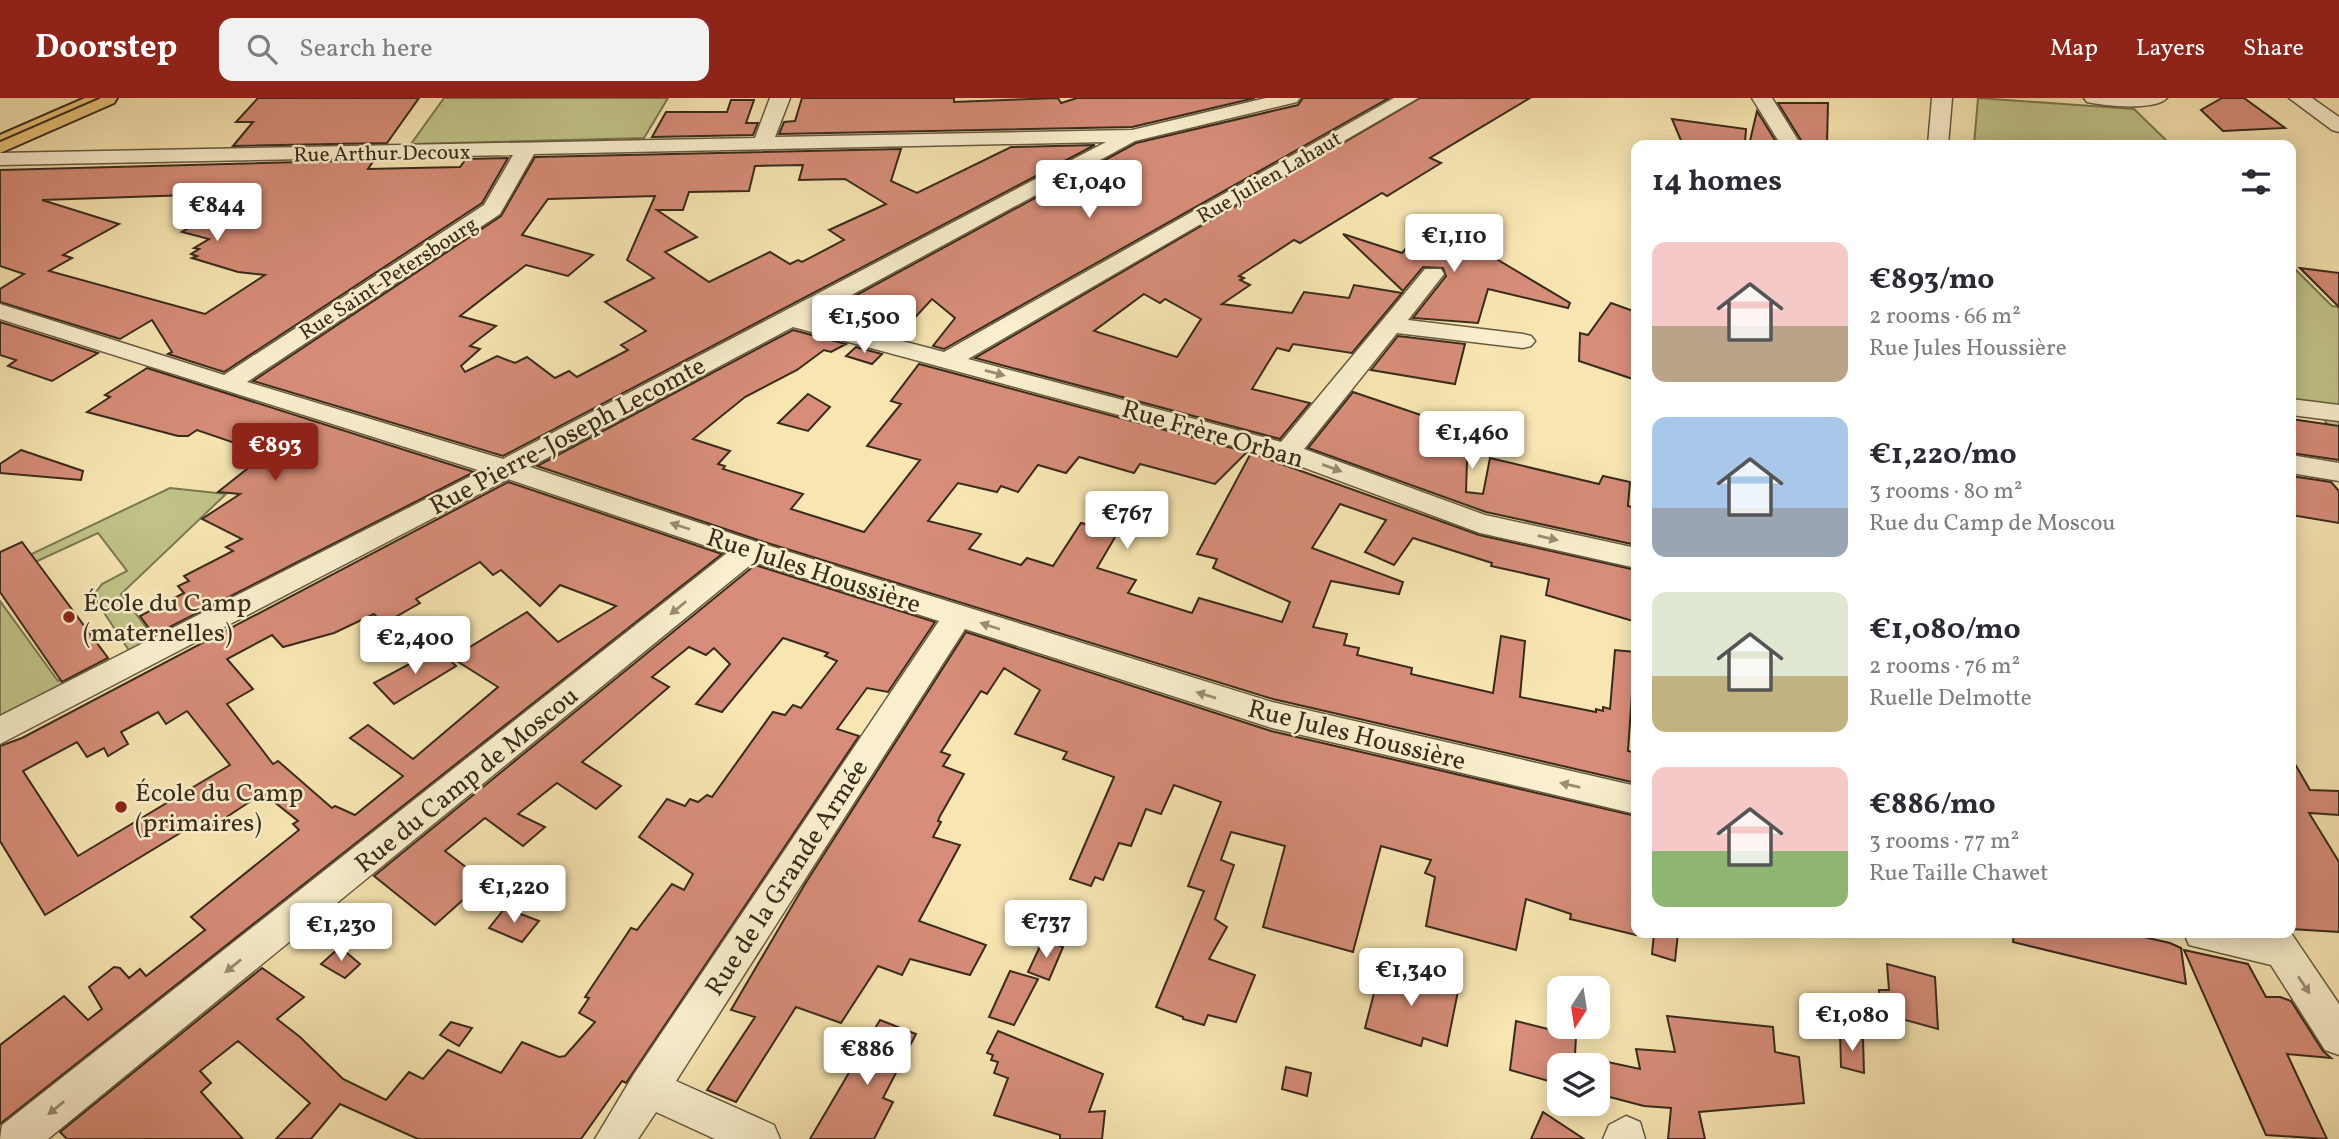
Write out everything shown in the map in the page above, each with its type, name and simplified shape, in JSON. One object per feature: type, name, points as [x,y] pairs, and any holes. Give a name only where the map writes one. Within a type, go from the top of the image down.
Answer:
[{"type":"main road","points":[[0,132],[78,98]]},
{"type":"main road","points":[[0,145],[105,98]]},
{"type":"street","points":[[763,144],[780,98]]},
{"type":"street","name":"Rue Arthur Decoux","points":[[0,159],[1132,136],[1290,98]]},
{"type":"street","name":"Rue Julien Lahaut","points":[[948,360],[1408,98]]},
{"type":"street","points":[[1762,98],[1788,140]]},
{"type":"street","points":[[1938,140],[1942,98]]},
{"type":"street","points":[[2094,98],[2116,101],[2157,98]]},
{"type":"street","points":[[2299,98],[2339,126]]},
{"type":"street","name":"Rue Pierre-Joseph Lecomte","points":[[0,731],[506,469],[1132,136]]},
{"type":"street","name":"Rue Saint-Petersbourg","points":[[227,384],[492,209],[526,150]]},
{"type":"street","points":[[1287,452],[1433,274]]},
{"type":"street","name":"Rue Jules Houssière","points":[[5,316],[506,469],[750,550],[1272,715],[1631,799]]},
{"type":"street","name":"Rue Frère Orban","points":[[787,318],[1287,452],[1480,523],[1631,557]]},
{"type":"street","points":[[1391,325],[1523,341]]},
{"type":"street","points":[[2296,408],[2339,413]]},
{"type":"street","points":[[2296,465],[2339,472]]},
{"type":"street","name":"Rue du Camp de Moscou","points":[[16,1139],[750,550]]},
{"type":"street","name":"Rue de la Grande Armée","points":[[615,1139],[958,616]]},
{"type":"street","points":[[2243,938],[2275,942],[2339,1037]]},
{"type":"street","points":[[648,1088],[760,1139]]},
{"type":"green space","points":[[444,98],[668,98],[644,138],[411,144]]},
{"type":"green space","points":[[1978,98],[2134,109],[2166,140],[1974,140]]},
{"type":"green space","points":[[2296,270],[2332,306],[2339,307],[2339,443],[2322,416],[2296,413]]},
{"type":"green space","points":[[170,488],[226,494],[121,594],[155,639],[130,652],[93,596],[102,584],[127,571],[98,533],[33,563],[0,569]]},
{"type":"green space","points":[[0,601],[58,681],[105,656],[109,663],[0,720]]},
{"type":"building","points":[[258,98],[419,98],[387,143],[233,146],[253,122],[236,122]]},
{"type":"building","points":[[802,98],[954,98],[954,102],[1058,98],[1061,103],[1077,98],[1255,98],[1132,127],[779,134],[784,122],[795,121]]},
{"type":"building","points":[[1303,98],[1389,98],[944,349],[933,346],[955,318],[932,299],[897,337],[818,316],[1136,143],[1298,105]]},
{"type":"building","points":[[1420,98],[1530,98],[1430,158],[1441,163],[1387,196],[1382,193],[1300,243],[1294,240],[1239,276],[1244,278],[1240,280],[1250,285],[1222,304],[1292,313],[1304,292],[1349,298],[1354,285],[1402,293],[1352,353],[1293,344],[1289,351],[1277,348],[1252,389],[1310,403],[1280,439],[975,358]],"holes":[[[1144,294],[1160,303],[1165,299],[1201,319],[1177,357],[1094,331]]]},
{"type":"building","points":[[2222,98],[2244,98],[2285,128],[2223,131],[2201,110]]},
{"type":"building","points":[[731,100],[754,100],[746,123],[758,123],[753,135],[652,137],[666,112],[727,112]]},
{"type":"building","points":[[1778,103],[1828,103],[1827,140],[1801,140]]},
{"type":"building","points":[[1757,111],[1775,140],[1750,140]]},
{"type":"building","points":[[1672,119],[1746,129],[1745,140],[1681,140]]},
{"type":"building","points":[[1095,145],[503,456],[253,381],[501,216],[535,157],[901,149],[891,181],[917,193],[1011,147]],"holes":[[[803,165],[799,180],[845,179],[886,204],[829,230],[844,240],[802,262],[798,260],[790,264],[770,252],[709,282],[665,252],[697,237],[657,210],[683,210],[689,192],[749,191],[755,166]],[[655,196],[627,260],[654,278],[605,302],[646,331],[621,345],[628,350],[577,377],[569,371],[555,378],[527,357],[515,363],[497,356],[465,372],[461,366],[480,349],[470,346],[496,326],[460,316],[526,265],[568,276],[593,255],[522,235],[548,199]]]},
{"type":"building","points":[[508,158],[482,203],[224,372],[168,354],[172,352],[152,320],[120,339],[0,302],[0,289],[24,274],[0,266],[0,170],[374,160],[368,169],[460,167],[466,159]],"holes":[[[248,193],[182,232],[209,239],[194,248],[199,249],[191,254],[197,256],[192,258],[238,272],[265,275],[205,314],[49,271],[72,258],[63,255],[119,224],[42,200]]]},
{"type":"building","points":[[1443,223],[1488,254],[1570,303],[1568,308],[1488,289],[1478,323],[1413,318],[1446,276],[1443,268],[1423,267],[1403,291],[1343,234],[1402,253],[1417,236]]},
{"type":"building","points":[[2300,268],[2339,273],[2339,307]]},
{"type":"building","points":[[1611,303],[1631,310],[1631,378],[1579,361],[1580,333],[1588,335]]},
{"type":"building","points":[[0,322],[98,353],[52,381],[8,366],[16,360],[0,355]]},
{"type":"building","points":[[793,330],[846,344],[831,352],[824,350],[797,370],[745,397],[693,439],[730,451],[718,464],[725,466],[723,469],[803,494],[791,509],[864,532],[920,460],[867,446],[901,404],[891,401],[919,364],[1247,452],[1215,484],[1140,464],[1134,473],[1079,457],[1066,473],[1038,465],[1018,492],[1001,486],[997,492],[958,483],[928,521],[981,534],[969,549],[1021,565],[1027,558],[1053,566],[1081,523],[1118,532],[1097,568],[1136,580],[1128,593],[1192,613],[1199,598],[1282,622],[1290,602],[1213,568],[1217,559],[1197,554],[1251,453],[1479,535],[1631,569],[1631,620],[1546,595],[1549,579],[1491,566],[1492,563],[1413,538],[1394,565],[1365,552],[1386,520],[1340,504],[1312,548],[1403,582],[1399,594],[1331,581],[1313,627],[1347,634],[1344,645],[1359,648],[1357,655],[1412,668],[1411,674],[1493,693],[1501,636],[1525,641],[1520,697],[1596,712],[1596,709],[1603,711],[1603,707],[1610,709],[1615,650],[1631,652],[1628,751],[1631,752],[1631,782],[1273,699],[761,541],[537,466]]},
{"type":"building","points":[[1398,336],[1465,344],[1455,384],[1371,370]]},
{"type":"building","points":[[856,347],[882,354],[872,364],[846,356]]},
{"type":"building","points":[[147,368],[474,472],[154,635],[140,616],[184,593],[178,586],[189,581],[184,576],[233,551],[226,547],[242,539],[202,519],[240,494],[218,492],[262,457],[257,455],[261,452],[197,430],[188,436],[178,436],[87,412],[110,397],[105,395]]},
{"type":"building","points":[[1353,392],[1468,431],[1466,492],[1483,494],[1490,458],[1599,484],[1603,476],[1630,482],[1628,506],[1631,507],[1631,544],[1486,512],[1308,448]]},
{"type":"building","points":[[808,394],[830,407],[808,431],[778,423]]},
{"type":"building","points":[[2296,420],[2339,426],[2339,460],[2296,454]]},
{"type":"building","points":[[21,450],[83,471],[81,480],[0,473],[0,464]]},
{"type":"building","points":[[2296,477],[2331,482],[2339,491],[2339,523],[2296,516]]},
{"type":"building","points":[[508,482],[722,554],[0,1124],[0,1045],[64,996],[88,1020],[102,1009],[89,987],[114,967],[120,968],[129,978],[140,969],[146,976],[205,930],[191,917],[299,830],[293,824],[298,821],[263,793],[213,826],[205,818],[45,915],[0,841],[0,746],[22,738]],"holes":[[[480,562],[493,575],[501,570],[540,606],[560,585],[616,606],[558,642],[527,612],[452,658],[498,687],[413,759],[368,725],[350,738],[403,776],[355,815],[335,806],[332,808],[278,761],[273,764],[227,704],[253,689],[227,659],[272,635],[283,647],[334,633],[374,614],[383,624],[420,603],[416,599]],[[187,711],[230,765],[78,856],[23,771],[77,742],[87,757],[104,748],[108,756],[128,744],[121,732],[158,712],[166,724]]]},
{"type":"building","points":[[22,542],[108,658],[62,682],[0,592],[0,552]]},
{"type":"building","points":[[755,565],[935,622],[888,692],[867,688],[837,729],[859,736],[626,1083],[622,1081],[581,1139],[418,1139],[340,1104],[311,1139],[276,1139],[310,1103],[238,1041],[200,1071],[211,1083],[201,1092],[243,1139],[67,1139],[60,1132],[262,968],[304,997],[277,1019],[300,1037],[343,1079],[386,1100],[409,1072],[423,1079],[448,1050],[501,1073],[522,1042],[559,1057],[565,1056],[595,1022],[579,1013],[589,998],[585,997],[631,928],[637,930],[672,884],[684,890],[693,874],[639,837],[667,799],[685,806],[690,799],[698,802],[707,795],[712,797],[773,712],[785,715],[793,705],[801,708],[837,661],[825,656],[828,653],[783,638],[722,712],[696,704],[730,664],[714,648],[706,655],[689,647],[652,677],[669,687],[582,762],[621,786],[596,809],[557,783],[518,814],[545,827],[523,846],[485,818],[445,851],[484,881],[435,925],[374,876]]},
{"type":"building","points":[[966,632],[1271,731],[1631,815],[1631,934],[1570,919],[1571,914],[1526,899],[1516,950],[1426,926],[1435,877],[1425,873],[1431,860],[1381,846],[1353,952],[1263,927],[1285,846],[1231,832],[1221,860],[1234,865],[1215,919],[1227,927],[1209,959],[1255,975],[1236,1022],[1208,1015],[1204,1025],[1156,1007],[1204,891],[1188,886],[1221,802],[1174,785],[1161,814],[1146,809],[1131,846],[1119,843],[1103,880],[1095,877],[1091,886],[1070,879],[1114,777],[1063,759],[1067,752],[1015,734],[1040,690],[1004,668],[987,694],[981,691],[941,752],[950,755],[943,766],[964,774],[940,816],[938,821],[941,822],[933,837],[960,845],[919,921],[986,945],[970,975],[910,959],[902,975],[878,966],[841,1023],[796,1007],[736,1102],[707,1090],[755,1017],[731,1010],[805,884]]},
{"type":"building","points":[[439,648],[456,666],[394,704],[374,683]]},
{"type":"building","points":[[2296,766],[2310,790],[2339,791],[2339,815],[2309,813],[2339,862],[2339,932],[2296,929]]},
{"type":"building","points":[[505,908],[539,921],[522,942],[489,928]]},
{"type":"building","points":[[1654,938],[1677,938],[1675,961],[1652,954]]},
{"type":"building","points":[[2013,938],[2148,938],[2170,943],[2181,948],[2186,984],[2013,942]]},
{"type":"building","points":[[1043,940],[1063,947],[1049,980],[1028,972]]},
{"type":"building","points":[[340,947],[360,964],[345,978],[321,964]]},
{"type":"building","points":[[2184,950],[2248,964],[2266,997],[2280,997],[2291,1001],[2323,1051],[2331,1058],[2287,1054],[2327,1139],[2266,1135]]},
{"type":"building","points":[[1887,964],[1935,977],[1938,1029],[1880,1013],[1879,990],[1889,990]]},
{"type":"building","points":[[1381,966],[1458,991],[1447,1046],[1423,1038],[1421,1046],[1365,1028]]},
{"type":"building","points":[[1010,971],[1038,979],[1014,1025],[989,1017]]},
{"type":"building","points":[[1667,1016],[1773,1027],[1775,1052],[1799,1057],[1804,1103],[1699,1112],[1705,1139],[1668,1139],[1671,1108],[1644,1106],[1610,1097],[1610,1063],[1640,1069],[1636,1049],[1675,1052]]},
{"type":"building","points":[[880,1020],[916,1034],[883,1098],[893,1102],[874,1139],[810,1139]]},
{"type":"building","points":[[1516,1021],[1547,1029],[1547,1040],[1576,1040],[1575,1053],[1547,1053],[1547,1081],[1510,1070]]},
{"type":"building","points":[[451,1022],[472,1028],[459,1046],[440,1035]]},
{"type":"building","points":[[998,1031],[1103,1074],[1089,1112],[1105,1111],[1102,1139],[1060,1139],[1060,1135],[994,1115],[1008,1078],[994,1073],[998,1062],[991,1060],[993,1055],[987,1053]]},
{"type":"building","points":[[1840,1033],[1863,1039],[1864,1073],[1841,1067]]},
{"type":"building","points":[[1286,1067],[1311,1073],[1307,1096],[1282,1089]]},
{"type":"building","points":[[1543,1112],[1584,1139],[1531,1139]]},
{"type":"tram line","points":[[0,141],[99,98]]},
{"type":"place","name":"École du Camp (maternelles)","points":[[69,617]]},
{"type":"place","name":"École du Camp (primaires)","points":[[121,807]]}]
